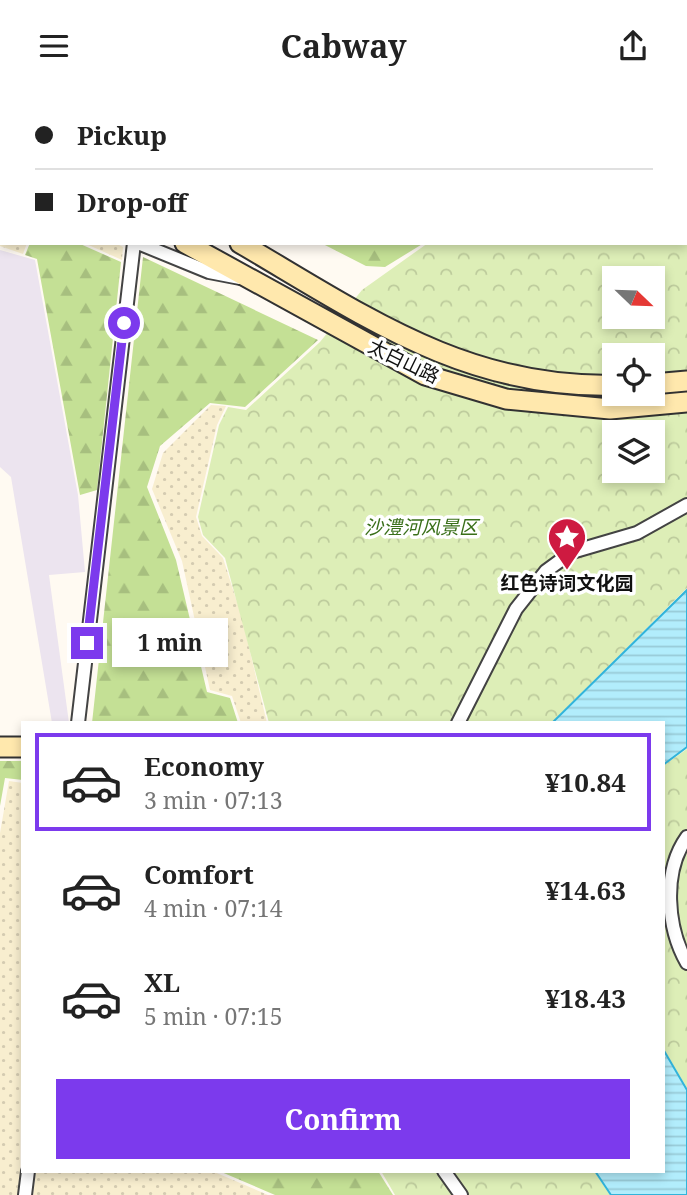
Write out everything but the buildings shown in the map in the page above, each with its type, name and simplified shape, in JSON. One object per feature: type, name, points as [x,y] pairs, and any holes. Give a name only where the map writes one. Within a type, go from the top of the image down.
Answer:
[{"type":"main road","name":"太白山路","points":[[189,245],[425,375],[506,399],[610,409],[687,402]]},
{"type":"main road","name":"太白山路","points":[[258,250],[302,279],[406,339],[489,372],[573,386],[602,385]]},
{"type":"main road","points":[[665,383],[687,381]]},
{"type":"main road","points":[[0,747],[21,747]]},
{"type":"street","points":[[78,721],[136,245]]},
{"type":"street","points":[[141,245],[209,272],[254,281]]},
{"type":"street","points":[[459,721],[516,609],[547,571],[572,552],[637,533],[687,505]]},
{"type":"street","points":[[687,837],[674,869],[670,908],[673,931],[687,963]]},
{"type":"street","points":[[25,1195],[28,1173]]},
{"type":"street","points":[[445,1173],[461,1195]]},
{"type":"shaded area","points":[[0,245],[26,245],[23,254]]},
{"type":"shaded area","points":[[88,245],[119,245],[123,247],[122,260]]},
{"type":"shaded area","points":[[0,250],[35,260],[78,495],[85,572],[49,575],[69,721],[52,721],[11,477],[0,467]]},
{"type":"shaded area","points":[[211,405],[226,406],[217,425],[196,517],[202,536],[223,558],[242,618],[267,721],[240,721],[232,696],[210,690],[182,561],[152,489],[163,453]]},
{"type":"shaded area","points":[[9,781],[21,783],[20,1195],[0,1195],[0,833]]},
{"type":"shaded area","points":[[36,1173],[217,1173],[268,1195],[33,1195]]},
{"type":"green space","points":[[29,245],[83,245],[121,262],[97,490],[80,495],[37,259],[25,255]]},
{"type":"green space","points":[[325,245],[421,245],[385,267],[366,266]]},
{"type":"green space","name":"沙澧河风景区","points":[[425,245],[687,245],[687,588],[553,721],[268,721],[225,558],[203,535],[198,517],[219,425],[228,407],[246,410],[320,342],[362,290]]},
{"type":"green space","points":[[143,257],[318,340],[245,407],[210,403],[160,446],[147,487],[176,560],[207,692],[230,698],[237,721],[92,721]]},
{"type":"green space","points":[[687,749],[687,1088],[665,1051],[665,765]]},
{"type":"green space","points":[[0,761],[21,761],[21,780],[5,778],[0,806]]},
{"type":"green space","points":[[224,1173],[379,1173],[393,1195],[275,1195]]},
{"type":"green space","points":[[382,1173],[595,1173],[610,1195],[395,1195]]},
{"type":"water","points":[[687,590],[687,747],[665,764],[665,721],[554,721]]},
{"type":"water","points":[[665,1052],[687,1090],[687,1195],[611,1195],[596,1173],[665,1173]]},
{"type":"place","name":"红色诗词文化园","points":[[567,571]]},
{"type":"route","points":[[87,643],[124,323]]}]
